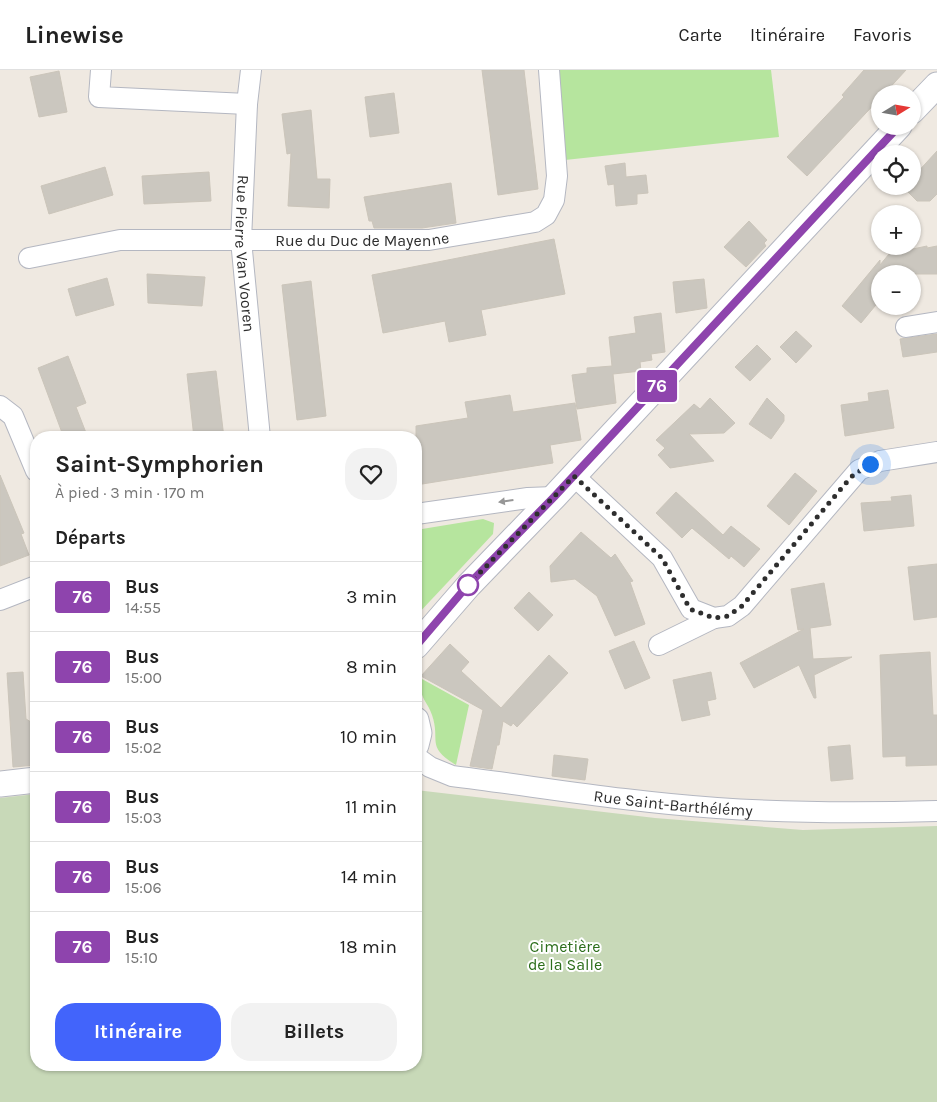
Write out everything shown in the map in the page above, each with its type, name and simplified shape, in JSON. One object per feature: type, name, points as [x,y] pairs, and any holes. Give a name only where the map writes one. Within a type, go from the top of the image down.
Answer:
[{"type":"street","points":[[101,70],[99,98],[247,104]]},
{"type":"street","name":"Rue Pierre Van Vooren","points":[[250,70],[241,240],[259,431]]},
{"type":"street","name":"Rue du Duc de Mayenne","points":[[29,258],[120,240],[428,240],[535,222],[546,215],[554,200],[555,192],[556,176],[549,70]]},
{"type":"street","points":[[921,102],[937,85]]},
{"type":"street","points":[[422,639],[468,585],[574,476],[891,135]]},
{"type":"street","points":[[906,327],[937,322]]},
{"type":"street","points":[[0,406],[13,416],[30,457]]},
{"type":"street","points":[[659,645],[714,618],[728,616],[742,606],[860,470],[880,461],[937,452]]},
{"type":"street","points":[[574,476],[662,558],[690,609],[714,618]]},
{"type":"street","points":[[422,513],[528,498],[554,497]]},
{"type":"street","points":[[0,600],[30,588]]},
{"type":"street","name":"Rue Saint-Barthélémy","points":[[422,761],[430,767],[452,776],[717,808],[789,811],[937,810]]},
{"type":"street","points":[[0,784],[30,781]]},
{"type":"green space","points":[[555,70],[771,70],[779,137],[565,160]]},
{"type":"green space","points":[[483,519],[494,523],[493,534],[422,610],[422,529]]},
{"type":"green space","points":[[422,679],[469,705],[456,765],[440,753],[437,748],[430,710],[422,695]]},
{"type":"green space","name":"Cimetière de la Salle","points":[[422,791],[655,818],[803,830],[937,826],[937,1102],[0,1102],[0,798],[30,795],[30,1071],[422,1071]]},
{"type":"building","points":[[482,70],[524,70],[538,189],[498,195]]},
{"type":"building","points":[[864,70],[906,70],[892,85],[871,85],[871,108],[807,176],[787,157],[844,97],[842,95]]},
{"type":"building","points":[[59,71],[67,112],[39,117],[30,77]]},
{"type":"building","points":[[394,93],[399,133],[370,137],[365,97]]},
{"type":"building","points":[[311,110],[317,179],[330,179],[329,208],[288,206],[291,153],[287,154],[282,114]]},
{"type":"building","points":[[937,151],[937,194],[930,201],[917,201],[911,195],[921,195],[921,168]]},
{"type":"building","points":[[625,163],[626,177],[646,175],[648,193],[637,194],[637,204],[616,206],[614,184],[608,185],[605,166]]},
{"type":"building","points":[[105,167],[113,195],[49,214],[41,186]]},
{"type":"building","points":[[209,172],[211,201],[144,204],[142,176]]},
{"type":"building","points":[[451,183],[456,223],[422,228],[374,228],[372,221],[369,221],[364,197]]},
{"type":"building","points":[[749,221],[767,240],[764,243],[766,246],[746,267],[724,247]]},
{"type":"building","points":[[554,239],[565,294],[481,310],[486,335],[449,342],[445,321],[383,333],[372,275]]},
{"type":"building","points":[[937,246],[937,274],[921,274],[921,265],[880,265],[888,255],[921,255],[921,247]]},
{"type":"building","points":[[871,271],[871,311],[861,323],[842,306]]},
{"type":"building","points":[[147,274],[205,277],[202,306],[148,303]]},
{"type":"building","points":[[107,278],[114,305],[76,316],[68,289]]},
{"type":"building","points":[[704,279],[707,308],[676,313],[673,282]]},
{"type":"building","points":[[311,281],[326,416],[297,420],[282,285]]},
{"type":"building","points":[[661,313],[665,352],[651,354],[652,360],[640,362],[641,371],[613,374],[616,403],[577,409],[572,375],[587,373],[587,368],[612,366],[609,337],[636,333],[634,317]]},
{"type":"building","points":[[796,331],[812,346],[796,363],[780,347]]},
{"type":"building","points":[[937,334],[937,352],[903,357],[900,339]]},
{"type":"building","points":[[757,345],[771,359],[750,381],[735,367]]},
{"type":"building","points":[[68,356],[86,403],[76,407],[85,431],[61,431],[38,368]]},
{"type":"building","points":[[216,371],[223,431],[193,431],[187,374]]},
{"type":"building","points":[[888,390],[894,428],[845,436],[841,405],[869,401],[868,393]]},
{"type":"building","points":[[510,395],[513,412],[575,403],[581,440],[550,445],[553,463],[422,484],[422,431],[416,431],[416,426],[468,418],[465,402]]},
{"type":"building","points":[[710,398],[735,423],[724,433],[689,434],[714,461],[670,468],[658,455],[665,448],[656,440],[694,404],[700,409]]},
{"type":"building","points":[[767,398],[784,415],[784,421],[771,439],[749,424]]},
{"type":"building","points":[[795,473],[817,491],[789,525],[767,506]]},
{"type":"building","points":[[0,475],[24,533],[21,534],[29,555],[0,566]]},
{"type":"building","points":[[676,492],[723,535],[731,526],[760,549],[744,567],[731,556],[729,559],[692,528],[682,538],[656,513]]},
{"type":"building","points":[[911,495],[914,526],[864,531],[861,503],[892,501],[891,497]]},
{"type":"building","points":[[581,532],[611,558],[615,554],[633,581],[630,582],[645,624],[615,636],[597,596],[575,579],[551,582],[550,566]]},
{"type":"building","points":[[937,564],[937,617],[914,620],[908,567]]},
{"type":"building","points":[[824,583],[831,625],[810,628],[813,659],[852,657],[814,675],[816,698],[814,698],[799,665],[754,688],[740,663],[804,629],[798,630],[791,589]]},
{"type":"building","points":[[529,592],[553,615],[538,631],[514,608]]},
{"type":"building","points":[[634,641],[650,678],[625,689],[609,651]]},
{"type":"building","points":[[450,644],[469,662],[461,671],[501,708],[549,655],[568,673],[517,727],[513,723],[511,726],[503,721],[492,769],[470,766],[483,710],[422,675]]},
{"type":"building","points":[[930,652],[933,715],[937,715],[937,765],[906,766],[906,756],[883,757],[880,655]]},
{"type":"building","points":[[23,672],[26,719],[30,721],[30,766],[13,767],[7,673]]},
{"type":"building","points":[[711,672],[716,699],[707,701],[710,715],[682,721],[673,680]]},
{"type":"building","points":[[850,745],[853,779],[831,781],[828,747]]},
{"type":"building","points":[[554,755],[588,759],[585,780],[552,776]]},
{"type":"bus line","name":"76","points":[[422,639],[468,585],[574,476],[891,135]]},
{"type":"route","points":[[468,585],[574,476],[662,558],[690,609],[701,615],[714,618],[728,616],[742,606],[851,477],[870,464]]}]
